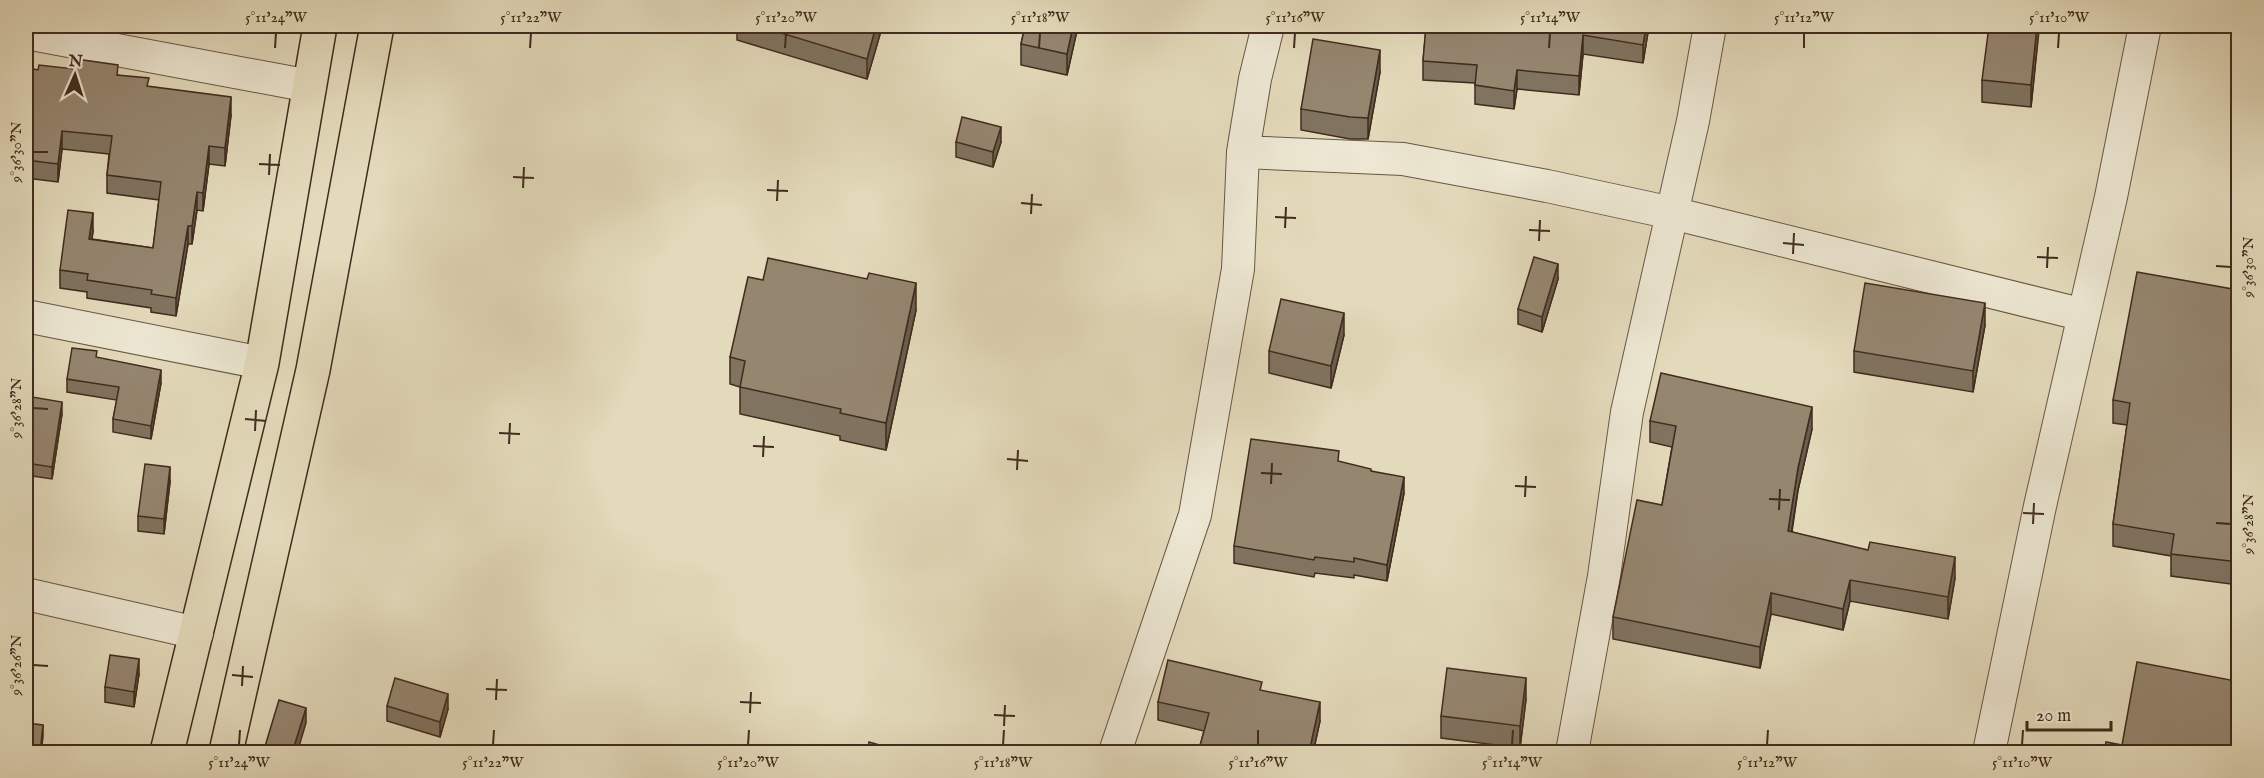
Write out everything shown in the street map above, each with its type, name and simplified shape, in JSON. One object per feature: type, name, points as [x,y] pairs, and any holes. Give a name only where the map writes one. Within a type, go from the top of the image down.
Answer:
[{"type":"highway","points":[[167,753],[262,363],[320,26]]},
{"type":"highway","points":[[226,753],[310,381],[377,26]]},
{"type":"highway","points":[[280,266],[330,274]]},
{"type":"street","points":[[1115,753],[1195,515],[1238,269],[1243,152],[1255,79],[1268,26]]},
{"type":"street","points":[[1572,753],[1604,576],[1627,412],[1693,121],[1710,26]]},
{"type":"street","points":[[1989,753],[2040,506],[2111,197],[2145,26]]},
{"type":"street","points":[[26,33],[310,86]]},
{"type":"street","points":[[1243,152],[1403,159],[1672,213],[2084,315]]},
{"type":"street","points":[[26,316],[262,363]]},
{"type":"street","points":[[26,594],[197,633]]},
{"type":"building","points":[[758,26],[876,26],[867,59]]},
{"type":"building","points":[[1025,26],[1073,26],[1067,54],[1021,44]]},
{"type":"building","points":[[1426,26],[1646,26],[1643,45],[1583,35],[1579,76],[1517,70],[1514,91],[1475,85],[1477,65],[1423,61]]},
{"type":"building","points":[[1989,26],[2037,26],[2031,85],[1982,80]]},
{"type":"building","points":[[1313,39],[1380,50],[1368,118],[1301,109]]},
{"type":"building","points":[[76,59],[118,65],[117,75],[149,78],[147,86],[231,97],[225,148],[209,146],[203,193],[197,192],[192,226],[188,226],[176,298],[151,294],[152,290],[87,280],[88,274],[60,270],[68,210],[93,213],[89,239],[153,248],[161,182],[107,175],[112,136],[62,131],[58,164],[26,160],[26,68],[38,70],[39,65],[74,69]]},
{"type":"building","points":[[962,117],[1001,127],[993,152],[956,142]]},
{"type":"building","points":[[2238,188],[2238,220],[2233,219]]},
{"type":"building","points":[[1534,257],[1558,264],[1542,317],[1518,309]]},
{"type":"building","points":[[768,258],[867,279],[869,273],[916,283],[886,423],[840,413],[841,409],[740,387],[745,361],[730,357],[748,277],[763,280]]},
{"type":"building","points":[[2137,272],[2238,290],[2238,562],[2171,554],[2174,534],[2113,524],[2130,403],[2113,400]]},
{"type":"building","points":[[1865,283],[1985,303],[1973,371],[1854,351]]},
{"type":"building","points":[[1281,299],[1344,313],[1331,366],[1269,351]]},
{"type":"building","points":[[72,348],[97,351],[96,357],[161,370],[151,426],[113,419],[119,387],[67,379]]},
{"type":"building","points":[[1661,373],[1812,407],[1798,468],[1788,531],[1868,550],[1870,542],[1955,557],[1948,597],[1850,580],[1843,609],[1771,593],[1760,647],[1613,617],[1637,500],[1662,505],[1676,426],[1650,421]]},
{"type":"building","points":[[26,396],[62,402],[52,467],[26,463]]},
{"type":"building","points":[[1251,439],[1339,451],[1338,461],[1371,469],[1371,471],[1404,477],[1387,565],[1354,558],[1354,562],[1315,557],[1314,560],[1234,546]]},
{"type":"building","points":[[145,464],[170,467],[164,519],[138,516]]},
{"type":"building","points":[[110,655],[139,659],[134,692],[105,687]]},
{"type":"building","points":[[1168,660],[1262,682],[1260,690],[1320,702],[1310,748],[1300,746],[1298,753],[1198,753],[1209,713],[1158,702]]},
{"type":"building","points":[[2137,662],[2235,681],[2238,678],[2238,753],[2104,753],[2106,742],[2122,745]]},
{"type":"building","points":[[1447,668],[1526,678],[1520,726],[1441,716]]},
{"type":"building","points":[[395,678],[448,694],[440,722],[387,706]]},
{"type":"building","points":[[279,700],[306,708],[292,753],[263,753]]},
{"type":"building","points":[[26,723],[43,725],[40,753],[26,753]]},
{"type":"building","points":[[869,742],[893,749],[891,753],[867,753]]},
{"type":"building","points":[[1592,746],[1624,753],[1591,753]]}]
